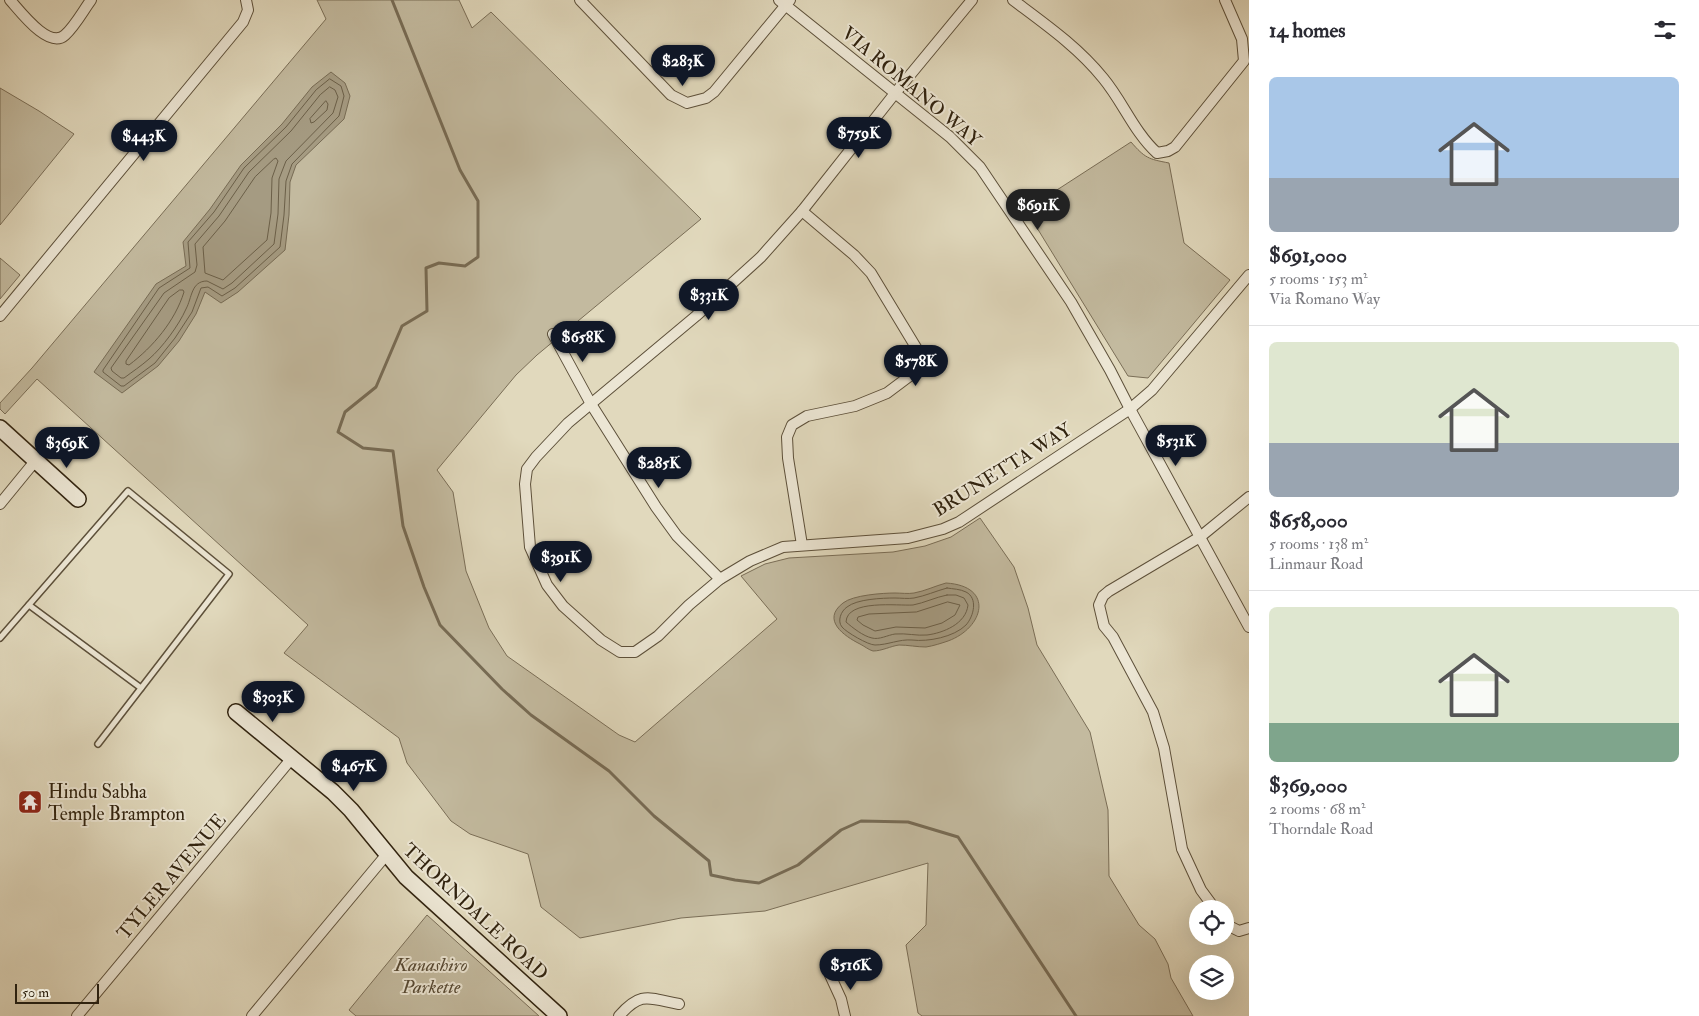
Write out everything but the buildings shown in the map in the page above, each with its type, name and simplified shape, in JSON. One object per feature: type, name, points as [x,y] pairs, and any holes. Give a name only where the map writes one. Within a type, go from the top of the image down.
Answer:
[{"type":"street","points":[[10,0],[41,33],[49,38],[57,39],[63,37],[91,0]]},
{"type":"street","points":[[0,316],[243,22],[248,10],[246,0]]},
{"type":"street","points":[[580,0],[672,95],[687,103],[706,98],[714,92],[785,2]]},
{"type":"street","name":"BRUNETTA WAY","points":[[972,0],[802,211],[761,257],[696,316],[568,423],[527,469],[524,484],[530,547],[547,585],[563,606],[620,652],[635,652],[658,636],[688,605],[720,579],[750,561],[783,547],[908,538],[943,529],[959,522],[1130,410],[1152,390],[1249,275]]},
{"type":"street","points":[[1013,0],[1088,60],[1105,80],[1146,143],[1157,153],[1168,151],[1175,147],[1244,61],[1242,39],[1225,0]]},
{"type":"street","name":"VIA ROMANO WAY","points":[[785,2],[950,137],[980,168],[1071,302],[1110,370],[1249,627]]},
{"type":"street","points":[[802,211],[854,255],[871,273],[920,354],[917,366],[911,375],[888,393],[855,406],[807,416],[792,425],[786,436],[802,545]]},
{"type":"street","points":[[553,334],[591,404],[656,507],[677,536],[720,579]]},
{"type":"street","points":[[0,428],[78,499]]},
{"type":"street","points":[[0,504],[36,460]]},
{"type":"street","points":[[1208,900],[1182,849],[1164,748],[1153,712],[1113,637],[1104,626],[1099,605],[1103,596],[1109,591],[1200,537],[1249,497]]},
{"type":"street","name":"THORNDALE ROAD","points":[[236,712],[333,792],[351,810],[406,877],[559,1016]]},
{"type":"street","name":"TYLER AVENUE","points":[[77,1016],[292,758]]},
{"type":"street","points":[[252,1016],[386,854]]},
{"type":"street","points":[[1234,928],[1239,931],[1249,928]]},
{"type":"street","points":[[830,976],[841,999],[845,1016]]},
{"type":"street","points":[[619,1016],[631,1002],[644,998],[679,1004]]},
{"type":"lane","points":[[0,638],[128,491],[229,574],[98,744]]},
{"type":"lane","points":[[29,605],[141,688]]},
{"type":"green space","points":[[317,0],[459,0],[472,28],[491,12],[701,219],[537,355],[516,375],[437,470],[453,492],[466,571],[489,628],[507,656],[619,735],[635,742],[777,619],[741,576],[765,564],[789,558],[893,552],[925,546],[951,537],[980,518],[1014,567],[1028,608],[1037,645],[1090,732],[1108,810],[1109,876],[1139,925],[1155,939],[1168,964],[1171,978],[1193,1016],[922,1016],[918,1013],[906,945],[926,925],[928,863],[765,911],[681,918],[580,938],[541,907],[528,854],[470,834],[451,821],[407,763],[399,738],[284,653],[308,625],[37,379],[5,414],[0,409],[0,403],[32,368],[326,19]]},
{"type":"green space","points":[[0,88],[74,134],[0,225]]},
{"type":"green space","points":[[1131,142],[1147,157],[1169,163],[1184,243],[1230,280],[1148,378],[1128,376],[1026,210]]},
{"type":"green space","points":[[0,258],[20,275],[0,299]]},
{"type":"green space","name":"Kanashiro Parkette","points":[[427,915],[539,1016],[356,1016],[349,1010]]},
{"type":"water","points":[[331,72],[345,83],[350,96],[344,119],[296,165],[290,182],[285,250],[238,292],[221,303],[205,292],[196,314],[179,341],[158,366],[122,393],[94,372],[156,284],[186,266],[183,242],[210,209],[241,165],[282,124],[312,87]]},
{"type":"water","points":[[946,583],[962,586],[972,592],[978,599],[979,608],[976,618],[970,627],[948,641],[926,647],[899,645],[873,651],[848,637],[837,627],[834,621],[837,609],[848,600],[883,593],[914,593]]},
{"type":"waterway","points":[[392,0],[460,170],[478,201],[478,257],[465,266],[439,263],[426,268],[427,311],[402,326],[376,387],[345,412],[338,432],[363,448],[393,451],[403,526],[424,587],[440,625],[502,689],[531,715],[609,771],[654,816],[709,861],[711,875],[759,883],[798,865],[841,830],[861,821],[908,822],[958,837],[1076,1016]]},
{"type":"place","name":"Hindu Sabha Temple Brampton","points":[[30,802]]}]
